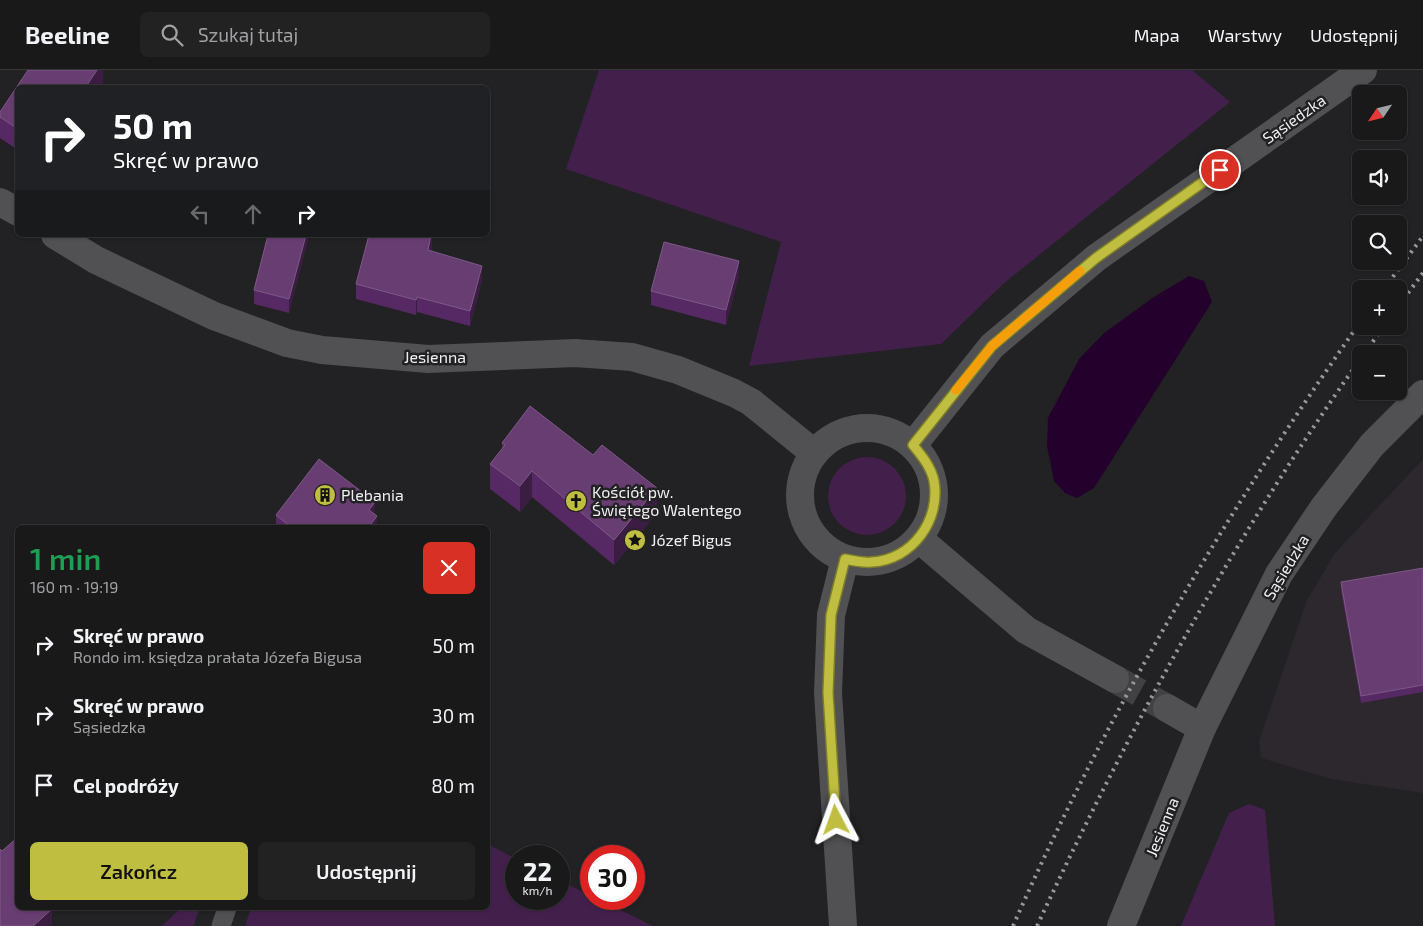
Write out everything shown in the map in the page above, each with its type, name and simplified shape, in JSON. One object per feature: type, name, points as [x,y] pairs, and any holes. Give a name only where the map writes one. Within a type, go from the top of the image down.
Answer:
[{"type":"street","name":"Sąsiedzka","points":[[913,445],[992,346],[1096,258],[1363,70]]},
{"type":"street","points":[[0,202],[15,210]]},
{"type":"street","name":"Jesienna","points":[[59,237],[96,260],[214,316],[286,343],[322,350],[428,359],[575,353],[632,357],[678,370],[751,402],[814,453]]},
{"type":"street","name":"Sąsiedzka","points":[[1202,728],[1279,574],[1324,507],[1372,444],[1423,394]]},
{"type":"street","points":[[873,427],[895,433],[913,445],[926,461],[934,480],[935,501],[929,521],[919,539],[903,552],[885,560],[872,562],[845,559],[827,549],[812,533],[802,514],[800,493],[804,472],[814,453],[830,438],[850,429],[873,427]]},
{"type":"street","points":[[919,539],[1026,630],[1115,679]]},
{"type":"street","points":[[843,926],[828,693],[831,615],[845,559]]},
{"type":"street","points":[[1167,708],[1202,728]]},
{"type":"street","name":"Jesienna","points":[[1121,926],[1202,728]]},
{"type":"lane","points":[[221,926],[226,910]]},
{"type":"shaded area","points":[[599,70],[1192,70],[1230,102],[1003,284],[941,344],[749,366],[781,242],[566,169]]},
{"type":"shaded area","points":[[1189,276],[1204,281],[1212,302],[1094,488],[1077,498],[1065,493],[1054,481],[1047,446],[1048,418],[1079,359],[1104,333],[1154,297]]},
{"type":"shaded area","points":[[859,457],[875,457],[889,463],[900,474],[906,488],[906,504],[900,518],[889,529],[875,535],[859,535],[845,529],[834,518],[828,504],[828,488],[834,474],[845,463]]},
{"type":"shaded area","points":[[1423,459],[1423,793],[1331,779],[1261,758],[1259,741],[1307,600],[1335,553]]},
{"type":"shaded area","points":[[1249,804],[1265,810],[1275,926],[1181,926],[1229,813]]},
{"type":"shaded area","points":[[490,845],[505,853],[505,910],[570,910],[570,886],[580,890],[580,910],[620,910],[653,926],[245,926],[250,910],[490,910]]},
{"type":"shaded area","points":[[179,910],[199,910],[193,926],[162,926]]},
{"type":"building","points":[[28,70],[97,70],[87,85],[18,85]]},
{"type":"building","points":[[15,90],[15,127],[0,117],[0,112]]},
{"type":"building","points":[[267,237],[305,237],[289,299],[254,290]]},
{"type":"building","points":[[368,237],[431,237],[428,250],[482,266],[470,311],[417,297],[416,300],[356,284]]},
{"type":"building","points":[[664,242],[739,261],[726,310],[651,291]]},
{"type":"building","points":[[530,406],[593,455],[602,445],[657,488],[614,540],[532,471],[520,486],[490,464],[505,445],[502,443]]},
{"type":"building","name":"Plebania","points":[[319,459],[375,502],[369,510],[377,516],[370,525],[288,525],[276,515]]},
{"type":"building","points":[[1423,568],[1423,685],[1361,696],[1341,582]]},
{"type":"building","points":[[15,840],[15,910],[51,910],[33,926],[0,926],[0,849],[2,851]]},
{"type":"tunnel","points":[[1115,679],[1167,708]]},
{"type":"railway","points":[[1391,280],[1423,236]]},
{"type":"railway","points":[[1407,294],[1423,273]]},
{"type":"railway","points":[[1013,926],[1049,846],[1088,768],[1172,615],[1263,466],[1352,334]]},
{"type":"railway","points":[[1370,345],[1378,335]]},
{"type":"railway","points":[[1037,926],[1109,779],[1186,634],[1270,494],[1352,371]]},
{"type":"slow traffic","points":[[956,390],[992,346],[1080,271]]},
{"type":"place","name":"Plebania","points":[[325,495]]},
{"type":"place","name":"Kościół pw. Świętego Walentego","points":[[576,501]]},
{"type":"place","name":"Józef Bigus","points":[[635,540]]},
{"type":"route","points":[[836,820],[828,693],[831,615],[845,559],[859,562],[885,560],[898,555],[919,539],[929,521],[935,501],[934,480],[926,461],[913,445],[992,346],[1096,258],[1220,170]]}]
